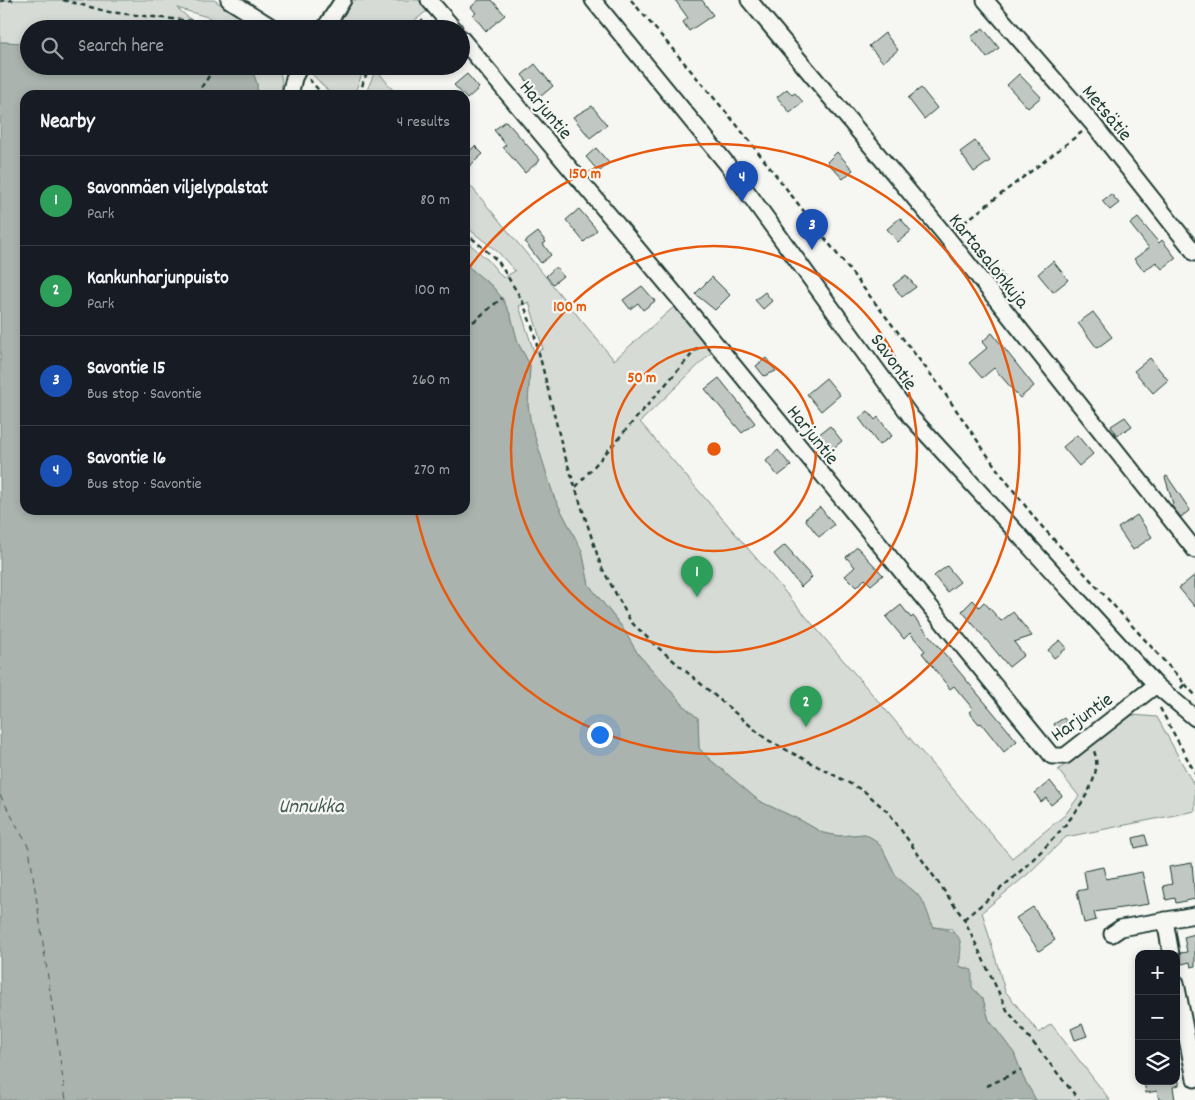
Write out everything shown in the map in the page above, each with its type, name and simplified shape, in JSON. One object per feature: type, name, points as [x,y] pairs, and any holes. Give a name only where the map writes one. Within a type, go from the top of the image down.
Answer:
[{"type":"street","points":[[229,0],[261,20]]},
{"type":"street","points":[[330,20],[343,0]]},
{"type":"street","name":"Savontie","points":[[593,0],[727,164],[911,417],[1156,685],[1194,716]]},
{"type":"street","name":"Kartasalonkuja","points":[[749,0],[946,236],[1195,550]]},
{"type":"street","name":"Metsätie","points":[[986,0],[1093,124],[1192,244]]},
{"type":"street","points":[[433,5],[446,20]]},
{"type":"street","name":"Harjuntie","points":[[470,49],[1052,756],[1065,756],[1156,685]]},
{"type":"street","points":[[291,90],[296,75]]},
{"type":"street","points":[[1112,934],[1121,928],[1195,915]]},
{"type":"street","points":[[1165,920],[1170,950]]},
{"type":"street","points":[[1178,995],[1195,1079]]},
{"type":"path","points":[[0,1],[13,0]]},
{"type":"path","points":[[63,0],[109,12],[182,20]]},
{"type":"path","points":[[631,0],[736,124],[939,385],[997,469],[1037,521],[1195,695]]},
{"type":"path","points":[[420,20],[433,5]]},
{"type":"path","points":[[199,90],[210,75]]},
{"type":"path","points":[[361,90],[366,75]]},
{"type":"path","points":[[946,236],[1093,124]]},
{"type":"path","points":[[470,236],[498,261],[522,300],[533,329],[563,450],[601,566],[631,622],[655,645],[766,739],[864,791],[889,813],[964,919],[1007,1010],[1079,1100]]},
{"type":"path","points":[[473,322],[502,298]]},
{"type":"path","points":[[575,488],[708,336]]},
{"type":"path","points":[[1185,684],[1160,708],[1195,773]]},
{"type":"path","points":[[964,919],[1014,878],[1054,840],[1074,814],[1090,786],[1096,766],[1096,755],[1089,739]]},
{"type":"path","points":[[986,1086],[1021,1070]]},
{"type":"shaded area","points":[[0,0],[214,0],[246,20],[215,20],[177,8],[191,20],[20,20],[20,43],[0,42]]},
{"type":"shaded area","points":[[352,0],[418,0],[428,10],[415,20],[338,20]]},
{"type":"shaded area","points":[[254,75],[281,75],[281,90],[257,90]]},
{"type":"shaded area","points":[[313,75],[362,75],[356,90],[327,90]]},
{"type":"shaded area","points":[[373,75],[381,75],[393,90],[367,90]]},
{"type":"shaded area","points":[[470,185],[614,360],[676,305],[712,352],[640,422],[1012,858],[1065,815],[1079,796],[1058,770],[1132,715],[1157,717],[1195,787],[1195,811],[1066,837],[1028,874],[982,912],[1005,991],[1039,1033],[1051,1024],[1110,1100],[1036,1100],[1023,1077],[1014,1053],[989,1020],[983,999],[972,987],[968,968],[961,967],[959,964],[960,957],[952,929],[934,927],[917,894],[896,876],[882,848],[875,840],[865,834],[839,836],[823,833],[759,801],[699,748],[698,718],[686,708],[638,654],[622,627],[589,585],[582,551],[554,497],[530,424],[528,405],[530,365],[518,343],[511,316],[502,298],[492,286],[470,268],[470,244],[488,260],[503,278],[515,271],[498,252],[470,230]],"holes":[[[529,302],[543,349],[534,352],[519,306]]]},
{"type":"water","name":"Unnukka","points":[[0,42],[20,43],[20,75],[254,75],[257,84],[257,90],[20,90],[20,515],[470,515],[470,268],[492,286],[502,298],[511,316],[518,343],[530,365],[528,405],[531,424],[554,497],[582,551],[589,585],[622,627],[638,654],[686,708],[698,718],[699,748],[759,801],[823,833],[839,836],[865,834],[875,840],[882,848],[896,876],[917,894],[924,903],[933,927],[949,931],[958,936],[961,947],[959,964],[961,967],[972,970],[972,987],[983,999],[989,1020],[1014,1053],[1023,1077],[1036,1100],[0,1100]]},
{"type":"building","points":[[479,0],[492,0],[505,15],[486,31],[473,15],[476,13],[471,7]]},
{"type":"building","points":[[675,0],[702,0],[713,15],[689,31],[683,22],[688,18]]},
{"type":"building","points":[[983,28],[999,48],[987,58],[971,37]]},
{"type":"building","points":[[885,33],[898,50],[883,62],[869,46]]},
{"type":"building","points":[[535,64],[553,86],[540,97],[522,75]]},
{"type":"building","points":[[1019,74],[1041,97],[1028,108],[1007,85]]},
{"type":"building","points":[[468,75],[479,88],[470,96],[470,90],[459,90],[454,85]]},
{"type":"building","points":[[921,88],[937,108],[924,119],[908,98]]},
{"type":"building","points":[[787,89],[792,95],[795,93],[803,102],[790,113],[777,97]]},
{"type":"building","points":[[592,106],[607,125],[590,138],[573,117]]},
{"type":"building","points":[[506,121],[540,160],[525,173],[503,147],[506,145],[494,130]]},
{"type":"building","points":[[975,141],[990,161],[974,172],[960,152]]},
{"type":"building","points":[[475,146],[483,154],[470,166],[470,150]]},
{"type":"building","points":[[596,148],[609,163],[599,172],[586,157]]},
{"type":"building","points":[[837,152],[853,170],[843,179],[827,162]]},
{"type":"building","points":[[1111,194],[1119,203],[1110,210],[1102,201]]},
{"type":"building","points":[[579,209],[597,230],[584,242],[566,220]]},
{"type":"building","points":[[900,218],[911,231],[898,242],[887,229]]},
{"type":"building","points":[[1138,218],[1159,243],[1162,240],[1176,258],[1162,269],[1156,262],[1144,271],[1134,259],[1149,248],[1130,224]]},
{"type":"building","points":[[538,232],[546,242],[543,244],[551,255],[541,263],[525,242]]},
{"type":"building","points":[[1053,261],[1068,280],[1053,292],[1038,274]]},
{"type":"building","points":[[993,262],[1004,277],[996,283],[984,269]]},
{"type":"building","points":[[556,267],[563,276],[553,284],[546,276]]},
{"type":"building","points":[[906,275],[916,287],[902,297],[893,285]]},
{"type":"building","points":[[712,277],[730,295],[715,310],[695,294]]},
{"type":"building","points":[[642,286],[655,301],[643,310],[638,303],[630,309],[623,300]]},
{"type":"building","points":[[765,292],[772,301],[763,309],[755,300]]},
{"type":"building","points":[[1093,312],[1112,337],[1097,348],[1078,323]]},
{"type":"building","points":[[992,333],[1034,386],[1020,398],[994,368],[982,378],[969,363],[987,348],[982,342]]},
{"type":"building","points":[[766,358],[776,371],[764,376],[756,366]]},
{"type":"building","points":[[1150,358],[1168,380],[1153,393],[1134,371]]},
{"type":"building","points":[[719,378],[755,423],[742,433],[705,389]]},
{"type":"building","points":[[826,378],[840,395],[821,411],[807,394]]},
{"type":"building","points":[[868,411],[875,420],[878,417],[892,436],[879,445],[859,418]]},
{"type":"building","points":[[1125,417],[1132,426],[1117,436],[1111,426]]},
{"type":"building","points":[[830,426],[842,441],[831,450],[826,445],[822,448],[814,438]]},
{"type":"building","points":[[1077,435],[1093,454],[1079,466],[1063,447]]},
{"type":"building","points":[[778,450],[791,466],[778,476],[766,461]]},
{"type":"building","points":[[1167,476],[1190,510],[1181,517],[1171,505],[1173,504],[1165,477]]},
{"type":"building","points":[[820,507],[834,525],[819,537],[805,519]]},
{"type":"building","points":[[1137,515],[1152,537],[1133,550],[1118,528]]},
{"type":"building","points":[[785,545],[812,577],[801,587],[774,554]]},
{"type":"building","points":[[857,547],[883,575],[871,585],[865,579],[856,587],[845,576],[855,567],[846,557]]},
{"type":"building","points":[[947,566],[960,582],[947,592],[934,576]]},
{"type":"building","points":[[1195,575],[1195,607],[1179,588]]},
{"type":"building","points":[[973,600],[979,607],[984,602],[1001,621],[1013,612],[1032,636],[1014,642],[1024,655],[1009,667],[962,611]]},
{"type":"building","points":[[901,605],[911,618],[913,616],[1017,741],[1004,752],[981,723],[979,724],[969,712],[973,709],[954,686],[950,689],[922,653],[925,651],[910,633],[904,639],[886,617]]},
{"type":"building","points":[[1060,640],[1067,648],[1054,658],[1048,650]]},
{"type":"building","points":[[1064,718],[1071,728],[1060,734],[1054,724]]},
{"type":"building","points":[[1050,781],[1062,796],[1051,805],[1046,798],[1041,802],[1035,793]]},
{"type":"building","points":[[1145,835],[1148,845],[1135,848],[1133,838]]},
{"type":"building","points":[[1192,863],[1195,899],[1176,903],[1175,898],[1166,900],[1163,886],[1172,884],[1169,867]]},
{"type":"building","points":[[1103,867],[1106,879],[1142,872],[1149,904],[1094,912],[1096,920],[1084,923],[1077,891],[1087,889],[1084,871]]},
{"type":"building","points":[[1033,907],[1055,940],[1039,951],[1016,918]]},
{"type":"building","points":[[1195,934],[1195,966],[1191,967],[1190,962],[1182,964],[1180,953],[1187,952],[1184,937]]},
{"type":"building","points":[[1082,1024],[1087,1036],[1075,1040],[1071,1029]]},
{"type":"building","points":[[1145,1085],[1179,1085],[1173,1087],[1175,1100],[1159,1100],[1157,1091],[1146,1093]]},
{"type":"ferry route","points":[[0,795],[29,848],[66,1100]]},
{"type":"place","name":"Savontie 16","points":[[742,202]]},
{"type":"place","name":"Savontie 15","points":[[812,250]]},
{"type":"place","name":"Savonmäen viljelypalstat","points":[[697,597]]},
{"type":"place","name":"Kankunharjunpuisto","points":[[806,727]]}]
